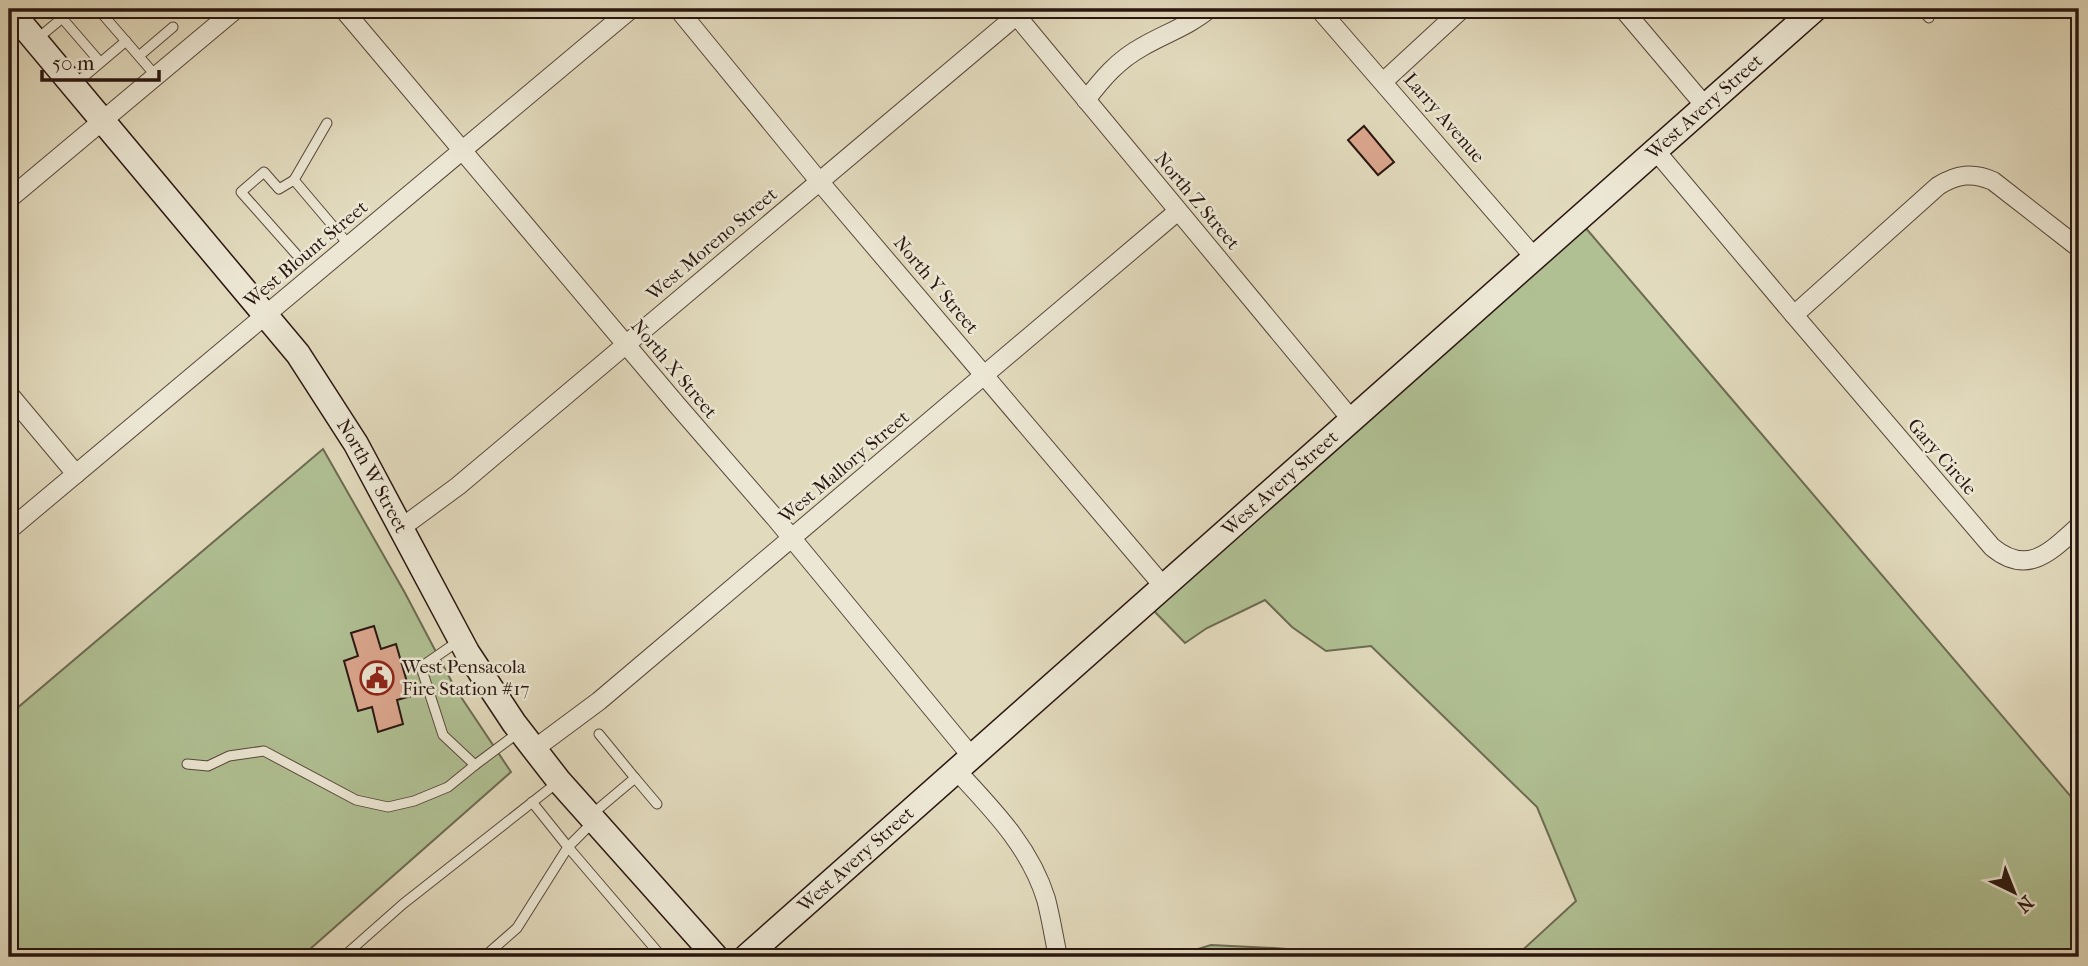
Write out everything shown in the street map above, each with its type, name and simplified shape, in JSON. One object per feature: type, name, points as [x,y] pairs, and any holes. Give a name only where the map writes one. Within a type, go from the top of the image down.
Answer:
[{"type":"street","name":"North W Street","points":[[9,9],[298,354],[332,405],[461,639],[526,741],[716,957]]},
{"type":"street","points":[[9,199],[236,9]]},
{"type":"street","name":"North X Street","points":[[343,9],[791,538],[965,764],[992,809],[1026,852],[1046,900],[1058,957]]},
{"type":"street","name":"West Blount Street","points":[[9,530],[631,9]]},
{"type":"street","name":"North Y Street","points":[[678,9],[819,181],[1164,587]]},
{"type":"street","points":[[1086,100],[1121,61],[1209,9]]},
{"type":"street","name":"Larry Avenue","points":[[1319,9],[1534,257]]},
{"type":"street","points":[[1384,81],[1462,9]]},
{"type":"street","points":[[1623,9],[1705,106]]},
{"type":"street","name":"West Avery Street","points":[[746,957],[1815,9]]},
{"type":"street","name":"West Moreno Street","points":[[401,528],[458,486],[1014,12]]},
{"type":"street","name":"North Z Street","points":[[1014,12],[1351,419]]},
{"type":"street","name":"Gary Circle","points":[[1655,150],[1934,482],[1992,547],[2015,560],[2038,558],[2048,553],[2079,526]]},
{"type":"street","points":[[1794,315],[1938,186],[1957,176],[1981,176],[1993,181],[2079,248]]},
{"type":"street","name":"West Mallory Street","points":[[526,741],[599,701],[1178,211]]},
{"type":"street","points":[[9,394],[76,474]]},
{"type":"lane","points":[[36,40],[73,9]]},
{"type":"lane","points":[[98,9],[156,76]]},
{"type":"lane","points":[[1921,9],[1929,18]]},
{"type":"lane","points":[[62,18],[100,62]]},
{"type":"lane","points":[[139,56],[173,27]]},
{"type":"lane","points":[[74,85],[126,41]]},
{"type":"lane","points":[[296,254],[242,192],[264,172],[279,188],[294,180],[327,123]]},
{"type":"lane","points":[[294,180],[349,245]]},
{"type":"lane","points":[[461,639],[421,667],[443,735],[475,765]]},
{"type":"lane","points":[[599,734],[657,804]]},
{"type":"lane","points":[[187,764],[208,765],[229,756],[264,751],[356,800],[388,807],[414,801],[447,787],[475,765],[526,741]]},
{"type":"lane","points":[[484,957],[517,928],[568,847],[592,818],[635,778]]},
{"type":"lane","points":[[342,957],[403,904],[559,781]]},
{"type":"lane","points":[[532,802],[662,957]]},
{"type":"green space","points":[[1584,226],[2079,806],[2079,957],[1515,957],[1576,901],[1537,807],[1371,646],[1326,651],[1292,627],[1265,600],[1207,628],[1185,643],[1154,611]]},
{"type":"green space","points":[[323,449],[405,593],[455,688],[511,772],[301,957],[9,957],[9,715]]},
{"type":"green space","points":[[1211,945],[1390,957],[1194,957],[1191,951]]},
{"type":"building","points":[[1364,126],[1394,162],[1378,175],[1348,140]]},
{"type":"building","name":"West Pensacola Fire Station #17","points":[[374,626],[381,649],[396,644],[411,696],[397,700],[403,724],[378,732],[372,707],[358,711],[344,661],[358,656],[351,633]]},
{"type":"place","name":"West Pensacola Fire Station #17","points":[[377,678]]}]
